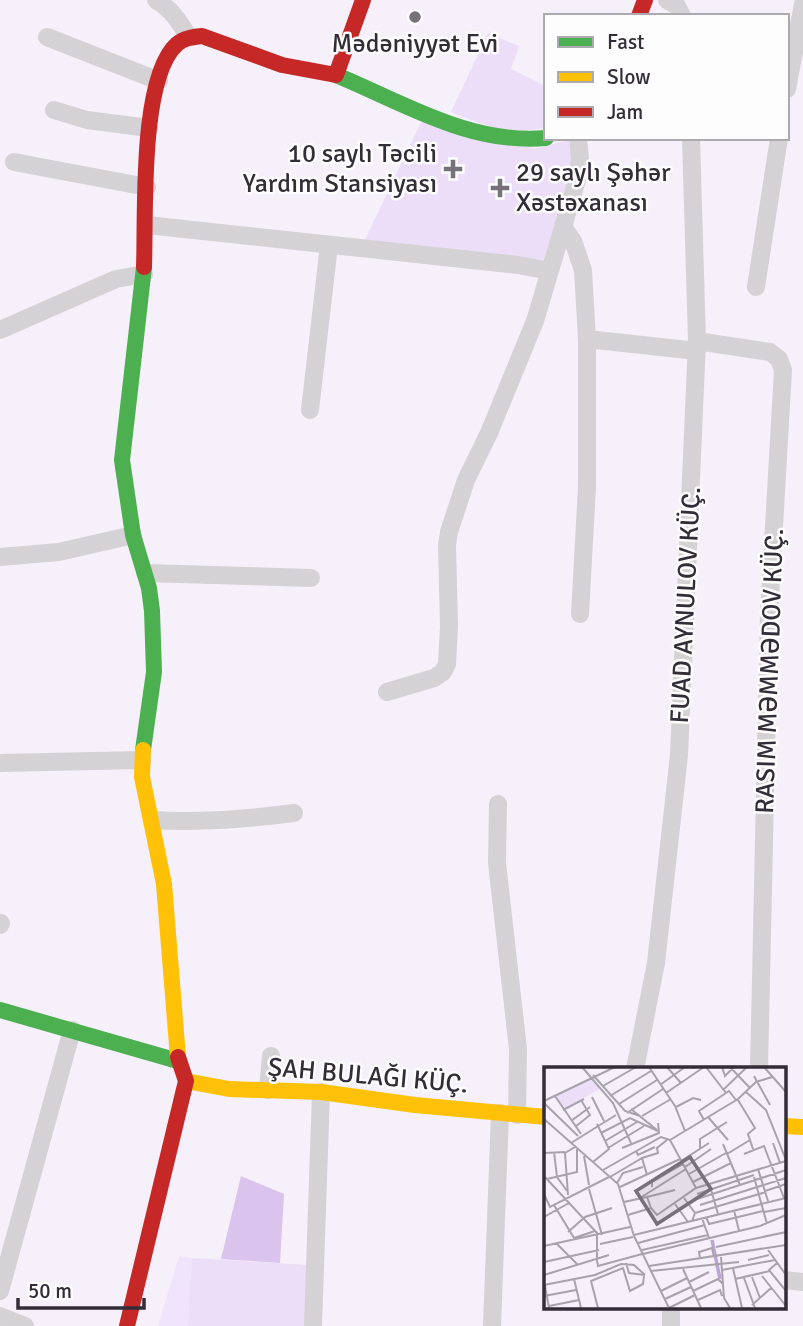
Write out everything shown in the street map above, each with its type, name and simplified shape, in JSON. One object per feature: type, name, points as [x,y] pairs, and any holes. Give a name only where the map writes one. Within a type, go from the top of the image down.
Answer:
[{"type":"street","points":[[156,0],[166,5],[177,17],[188,36]]},
{"type":"street","points":[[336,75],[363,0]]},
{"type":"street","points":[[667,0],[677,6],[681,14]]},
{"type":"street","points":[[789,78],[803,4]]},
{"type":"street","points":[[127,1326],[186,1081],[178,1061],[164,884],[142,777],[154,672],[152,611],[145,573],[133,535],[122,460],[148,225],[149,128],[159,81],[173,47],[188,36],[202,36],[294,68],[336,75],[486,137],[522,141],[544,138]]},
{"type":"street","points":[[47,37],[159,81]]},
{"type":"street","points":[[54,110],[105,124],[149,128]]},
{"type":"street","points":[[387,692],[434,678],[443,672],[447,663],[449,532],[467,480],[521,357],[550,271],[577,180],[580,159],[578,140]]},
{"type":"street","name":"FUAD AYNULOV KÜÇ.","points":[[635,1067],[656,963],[676,797],[697,346],[691,140]]},
{"type":"street","points":[[756,287],[779,140]]},
{"type":"street","points":[[14,162],[147,187]]},
{"type":"street","points":[[148,225],[518,265],[550,271]]},
{"type":"street","points":[[564,228],[573,241],[583,270],[587,339],[587,487],[580,614]]},
{"type":"street","points":[[310,410],[329,245]]},
{"type":"street","points":[[0,331],[116,279],[144,274]]},
{"type":"street","name":"RASIM MƏMMƏDOV KÜÇ.","points":[[587,339],[770,352],[779,359],[783,370],[769,614],[759,1067]]},
{"type":"street","points":[[0,557],[59,552],[133,535]]},
{"type":"street","points":[[145,573],[311,578]]},
{"type":"street","points":[[0,763],[142,760]]},
{"type":"street","points":[[492,1326],[508,1114],[518,1049],[497,863],[498,804]]},
{"type":"street","points":[[152,820],[235,821],[294,813]]},
{"type":"street","points":[[0,1010],[178,1061]]},
{"type":"street","points":[[0,1291],[72,1030]]},
{"type":"street","points":[[268,1090],[271,1056]]},
{"type":"street","points":[[186,1081],[221,1088],[321,1092],[544,1117]]},
{"type":"street","points":[[313,1326],[321,1092]]},
{"type":"street","points":[[671,1308],[671,1326]]},
{"type":"street","points":[[0,1317],[25,1326]]},
{"type":"shaded area","points":[[488,33],[519,46],[511,69],[544,85],[544,128],[512,132],[451,112]]},
{"type":"shaded area","points":[[422,120],[535,149],[569,140],[572,161],[567,187],[543,261],[364,242]]},
{"type":"shaded area","points":[[241,1176],[284,1194],[280,1263],[221,1259]]},
{"type":"shaded area","points":[[179,1256],[192,1258],[304,1326],[158,1326]]},
{"type":"shaded area","points":[[192,1258],[308,1265],[304,1326],[188,1326]]},
{"type":"traffic: fast","points":[[336,75],[464,129],[491,135],[544,138]]},
{"type":"traffic: fast","points":[[143,750],[154,672],[152,611],[149,588],[133,535],[122,460],[144,267]]},
{"type":"traffic: fast","points":[[0,1010],[178,1061]]},
{"type":"traffic: slow","points":[[143,750],[142,777],[164,884],[178,1057]]},
{"type":"traffic: slow","points":[[186,1081],[229,1089],[321,1092],[415,1105],[544,1117]]},
{"type":"traffic: slow","points":[[786,1126],[803,1127]]},
{"type":"traffic: jam","points":[[144,267],[145,183],[150,116],[156,86],[165,61],[177,44],[202,36],[282,65],[336,75],[363,0]]},
{"type":"traffic: jam","points":[[640,14],[645,0]]},
{"type":"traffic: jam","points":[[127,1326],[186,1081],[178,1057]]},
{"type":"place","name":"Mədəniyyət Evi","points":[[415,17]]},
{"type":"place","name":"10 saylı Təcili Yardım Stansiyası","points":[[453,169]]},
{"type":"place","name":"29 saylı Şəhər Xəstəxanası","points":[[500,188]]}]
